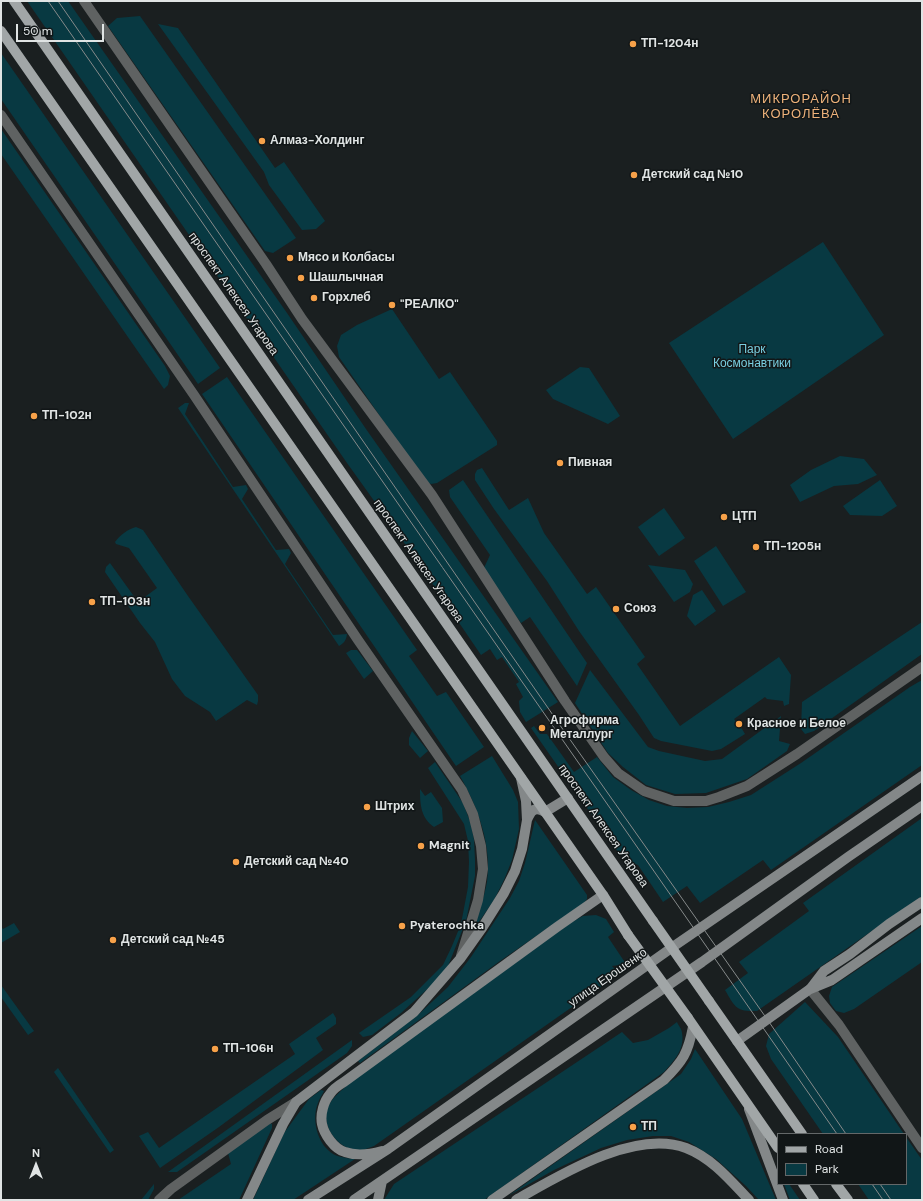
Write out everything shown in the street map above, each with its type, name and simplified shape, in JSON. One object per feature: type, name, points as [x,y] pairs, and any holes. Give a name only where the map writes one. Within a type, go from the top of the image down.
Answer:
[{"type":"main road","name":"проспект Алексея Угарова","points":[[14,1],[515,724],[801,1133]]},
{"type":"main road","points":[[1,31],[603,895],[628,935],[688,1018],[777,1147]]},
{"type":"main road","name":"улица Ерошенко","points":[[308,1200],[388,1149],[677,944],[922,776]]},
{"type":"main road","points":[[247,1200],[272,1145],[296,1102],[414,1012],[460,960],[497,905],[515,871],[522,849],[527,820],[526,800],[521,778]]},
{"type":"main road","points":[[545,812],[568,798]]},
{"type":"main road","points":[[354,1200],[702,962],[922,806]]},
{"type":"main road","points":[[527,820],[533,810],[538,809],[545,812]]},
{"type":"main road","points":[[388,1149],[372,1153],[358,1154],[344,1152],[334,1145],[327,1135],[322,1123],[322,1109],[329,1094],[550,932],[603,895]]},
{"type":"main road","points":[[810,989],[824,971],[922,902]]},
{"type":"main road","points":[[737,1041],[810,989],[832,980],[922,918]]},
{"type":"main road","points":[[492,1200],[664,1080],[675,1069],[686,1054],[693,1027]]},
{"type":"main road","points":[[745,1100],[777,1184]]},
{"type":"main road","points":[[516,1200],[562,1174],[606,1154],[651,1143],[669,1144],[685,1148],[703,1157],[720,1170],[749,1200]]},
{"type":"main road","points":[[378,1200],[382,1181]]},
{"type":"main road","points":[[777,1185],[783,1200]]},
{"type":"main road","points":[[804,1185],[814,1200]]},
{"type":"main road","points":[[837,1185],[848,1200]]},
{"type":"street","points":[[84,1],[302,318],[432,495],[565,701],[604,757],[618,773],[644,792],[674,801],[706,801],[720,797],[747,786],[920,669]]},
{"type":"street","points":[[1,115],[194,395],[358,640],[462,790],[473,814],[481,846],[483,869],[478,900],[460,960]]},
{"type":"street","points":[[810,989],[839,1025],[922,1148]]},
{"type":"street","points":[[159,1200],[171,1189],[267,1120],[296,1102]]},
{"type":"green space","points":[[27,1],[68,1],[558,702],[526,722],[520,712],[519,701],[523,697],[516,684],[519,682],[502,657],[497,660],[490,649],[481,655]]},
{"type":"green space","points":[[140,16],[296,238],[273,253],[265,251],[108,26],[117,18]]},
{"type":"green space","points":[[158,24],[178,28],[275,168],[284,162],[325,221],[316,229],[302,230],[269,185],[264,172]]},
{"type":"green space","points":[[1,53],[220,368],[198,384],[1,99]]},
{"type":"green space","points":[[1,129],[165,366],[170,376],[168,385],[164,389],[1,154]]},
{"type":"green space","name":"Парк Космонавтики","points":[[823,242],[884,335],[733,439],[669,343]]},
{"type":"green space","points":[[392,309],[439,379],[450,372],[497,441],[497,445],[437,483],[431,484],[425,481],[339,357],[337,346],[341,335],[357,325]]},
{"type":"green space","points":[[580,367],[589,368],[620,416],[608,424],[553,399],[546,390]]},
{"type":"green space","points":[[227,377],[417,650],[409,656],[437,696],[446,692],[484,747],[456,766],[202,394]]},
{"type":"green space","points":[[185,403],[189,403],[185,414],[233,487],[246,485],[248,489],[242,499],[276,550],[289,549],[291,553],[285,564],[333,635],[347,634],[341,645],[339,646],[178,408]]},
{"type":"green space","points":[[840,456],[864,459],[877,475],[858,484],[834,486],[800,502],[790,485],[811,470]]},
{"type":"green space","points":[[482,468],[509,510],[528,498],[544,533],[587,594],[596,587],[645,657],[637,664],[680,726],[779,657],[791,675],[789,704],[784,706],[783,701],[767,699],[765,697],[734,719],[745,734],[721,749],[712,751],[661,741],[654,738],[579,631],[547,581],[494,509],[475,480],[477,470]]},
{"type":"green space","points":[[463,480],[587,663],[577,686],[530,617],[521,623],[483,570],[490,555],[450,497],[449,490]]},
{"type":"green space","points":[[880,480],[897,506],[882,516],[850,515],[843,506]]},
{"type":"green space","points":[[664,508],[685,538],[659,556],[638,527]]},
{"type":"green space","points":[[136,527],[143,530],[258,695],[257,705],[247,700],[216,721],[210,712],[185,696],[172,679],[155,642],[105,572],[106,567],[110,563],[138,602],[157,588],[129,548],[116,544],[115,542],[124,533]]},
{"type":"green space","points":[[716,546],[746,592],[723,606],[694,561]]},
{"type":"green space","points":[[648,565],[685,570],[693,584],[690,592],[674,602]]},
{"type":"green space","points":[[702,590],[716,611],[695,626],[687,616],[693,595]]},
{"type":"green space","points":[[922,622],[922,654],[814,731],[805,734],[801,729],[802,702]]},
{"type":"green space","points":[[351,650],[357,650],[373,671],[364,679],[346,653]]},
{"type":"green space","points":[[590,670],[648,747],[659,751],[705,761],[722,759],[781,716],[779,741],[790,744],[787,751],[747,779],[706,793],[675,794],[646,785],[608,753],[575,703]]},
{"type":"green space","points":[[922,680],[922,765],[771,870],[763,860],[700,903],[687,886],[663,902],[638,865],[630,862],[618,852],[531,728],[534,726],[540,734],[547,734],[574,772],[597,757],[613,777],[631,790],[649,800],[667,806],[687,808],[708,807],[751,795],[801,763]]},
{"type":"green space","points":[[412,731],[428,751],[420,758],[409,745],[409,738]]},
{"type":"green space","points":[[492,756],[513,790],[518,802],[519,829],[512,860],[504,880],[494,900],[472,932],[487,882],[487,854],[478,814],[460,776]]},
{"type":"green space","points":[[435,762],[463,803],[471,824],[474,840],[475,876],[466,921],[448,966],[434,983],[401,1013],[372,1035],[363,1037],[359,1033],[411,997],[443,965],[461,924],[468,887],[468,841],[464,824],[428,768]]},
{"type":"green space","points":[[420,789],[425,796],[431,792],[442,808],[443,822],[434,827],[426,820],[422,811]]},
{"type":"green space","points":[[922,818],[922,896],[757,1011],[745,1011],[737,1007],[725,990],[748,973],[739,962],[809,911],[803,903]]},
{"type":"green space","points":[[535,820],[587,895],[587,899],[584,903],[500,961],[360,1063],[358,1061],[420,1013],[448,987],[471,957],[510,898],[519,881],[525,863]]},
{"type":"green space","points":[[596,915],[606,919],[614,932],[608,937],[626,964],[612,966],[619,974],[374,1146],[363,1150],[356,1150],[342,1145],[336,1140],[328,1127],[326,1113],[329,1104],[344,1088],[570,923],[583,916]]},
{"type":"green space","points":[[14,923],[20,932],[1,943],[1,926],[3,929]]},
{"type":"green space","points":[[922,926],[922,962],[854,1009],[844,1013],[836,1011],[830,1003],[829,996],[832,987]]},
{"type":"green space","points":[[1,985],[34,1031],[28,1035],[1,997]]},
{"type":"green space","points":[[805,1002],[838,1037],[903,1133],[822,1133],[771,1059],[766,1046],[769,1034]]},
{"type":"green space","points":[[333,1013],[336,1018],[336,1024],[316,1038],[323,1050],[219,1127],[160,1168],[139,1136],[148,1132],[159,1148],[295,1054],[289,1044]]},
{"type":"green space","points":[[677,1022],[682,1032],[682,1044],[675,1059],[664,1072],[484,1200],[384,1200],[394,1184],[622,1032],[633,1043],[648,1040]]},
{"type":"green space","points":[[352,1040],[352,1046],[347,1053],[177,1172],[168,1172]]},
{"type":"green space","points":[[695,1049],[742,1119],[776,1200],[759,1200],[716,1159],[689,1142],[671,1136],[653,1136],[627,1140],[601,1148],[554,1170],[508,1196],[681,1074],[691,1059]]},
{"type":"green space","points":[[58,1068],[114,1150],[110,1153],[54,1072]]},
{"type":"green space","points":[[321,1090],[324,1091],[318,1102],[315,1115],[318,1134],[324,1145],[333,1154],[340,1157],[355,1159],[293,1200],[253,1200],[284,1133],[309,1099]]},
{"type":"green space","points":[[270,1123],[272,1124],[272,1128],[239,1200],[178,1200],[231,1164],[228,1153]]},
{"type":"green space","points":[[907,1138],[922,1160],[922,1200],[869,1200],[859,1185],[907,1185]]},
{"type":"green space","points":[[154,1184],[154,1189],[148,1200],[141,1200]]},
{"type":"green space","points":[[784,1185],[790,1185],[800,1200],[790,1200]]},
{"type":"tram line","points":[[48,1],[836,1133]]},
{"type":"tram line","points":[[58,1],[564,731],[845,1133]]},
{"type":"tram line","points":[[873,1185],[883,1200]]},
{"type":"tram line","points":[[881,1185],[891,1200]]},
{"type":"place","name":"ТП-1204н","points":[[633,44]]},
{"type":"place","name":"Алмаз-Холдинг","points":[[262,141]]},
{"type":"place","name":"Детский сад №10","points":[[634,175]]},
{"type":"place","name":"Мясо и Колбасы","points":[[290,258]]},
{"type":"place","name":"Шашлычная","points":[[301,278]]},
{"type":"place","name":"Горхлеб","points":[[314,298]]},
{"type":"place","name":"\"РЕАЛКО\"","points":[[392,305]]},
{"type":"place","name":"ТП-102н","points":[[34,416]]},
{"type":"place","name":"Пивная","points":[[560,463]]},
{"type":"place","name":"ЦТП","points":[[724,517]]},
{"type":"place","name":"ТП-1205н","points":[[756,547]]},
{"type":"place","name":"ТП-103н","points":[[92,602]]},
{"type":"place","name":"Союз","points":[[616,609]]},
{"type":"place","name":"Красное и Белое","points":[[739,724]]},
{"type":"place","name":"Агрофирма Металлург","points":[[542,728]]},
{"type":"place","name":"Штрих","points":[[367,807]]},
{"type":"place","name":"Magnit","points":[[421,846]]},
{"type":"place","name":"Детский сад №40","points":[[236,862]]},
{"type":"place","name":"Pyaterochka","points":[[402,926]]},
{"type":"place","name":"Детский сад №45","points":[[113,940]]},
{"type":"place","name":"ТП-106н","points":[[215,1049]]},
{"type":"place","name":"ТП","points":[[633,1127]]},
{"type":"district","name":"МИКРОРАЙОН КОРОЛЁВА","points":[[801,108]]}]
